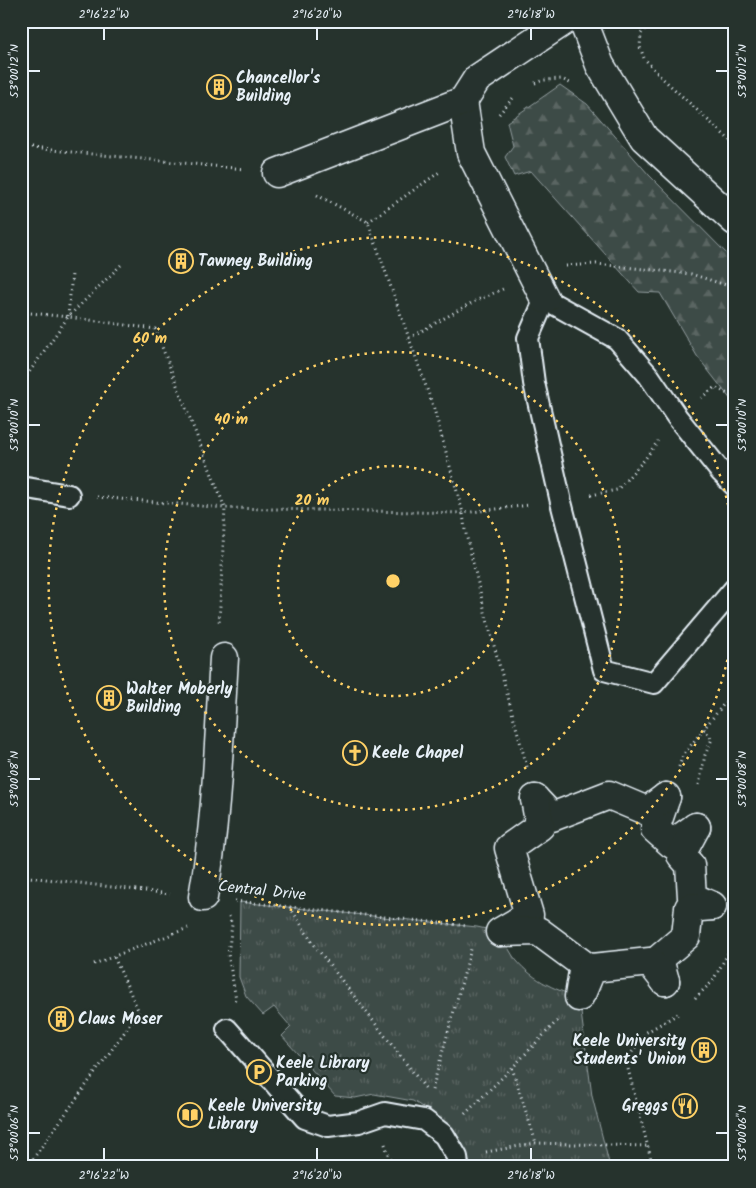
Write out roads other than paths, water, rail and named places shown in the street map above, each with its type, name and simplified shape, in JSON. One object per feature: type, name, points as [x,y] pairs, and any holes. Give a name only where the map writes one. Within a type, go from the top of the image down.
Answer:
[{"type":"street","points":[[277,173],[463,101],[477,79],[564,21]]},
{"type":"street","points":[[583,21],[600,65],[644,138],[735,221]]},
{"type":"street","points":[[463,101],[471,154],[545,299]]},
{"type":"street","points":[[203,897],[209,862],[217,783],[224,658]]},
{"type":"street","points":[[608,795],[647,811],[666,797],[655,828],[672,844],[696,827],[681,855],[690,865],[692,897],[712,906],[689,908],[686,936],[659,959],[665,981],[650,962],[592,968],[579,998],[584,965],[538,930],[488,930],[529,915],[509,848],[540,826],[536,799],[552,817],[608,795]]},
{"type":"lane","points":[[735,486],[721,472],[677,417],[649,376],[617,339],[545,299],[528,338],[534,383],[561,502],[604,670],[654,683],[735,588]]},
{"type":"lane","points":[[21,488],[69,494]]},
{"type":"lane","points":[[227,1029],[305,1118],[328,1126],[359,1122],[385,1113],[424,1120],[444,1134],[457,1162]]},
{"type":"place","name":"Chancellor's Building","points":[[219,87]]},
{"type":"place","name":"Tawney Building","points":[[181,261]]},
{"type":"place","name":"Walter Moberly Building","points":[[109,698]]},
{"type":"place","name":"Keele Chapel","points":[[355,753]]},
{"type":"place","name":"Claus Moser","points":[[61,1019]]},
{"type":"place","name":"Keele University Students' Union","points":[[704,1050]]},
{"type":"place","name":"Keele Library Parking","points":[[259,1072]]},
{"type":"place","name":"Greggs","points":[[685,1106]]},
{"type":"place","name":"Keele University Library","points":[[190,1115]]}]
